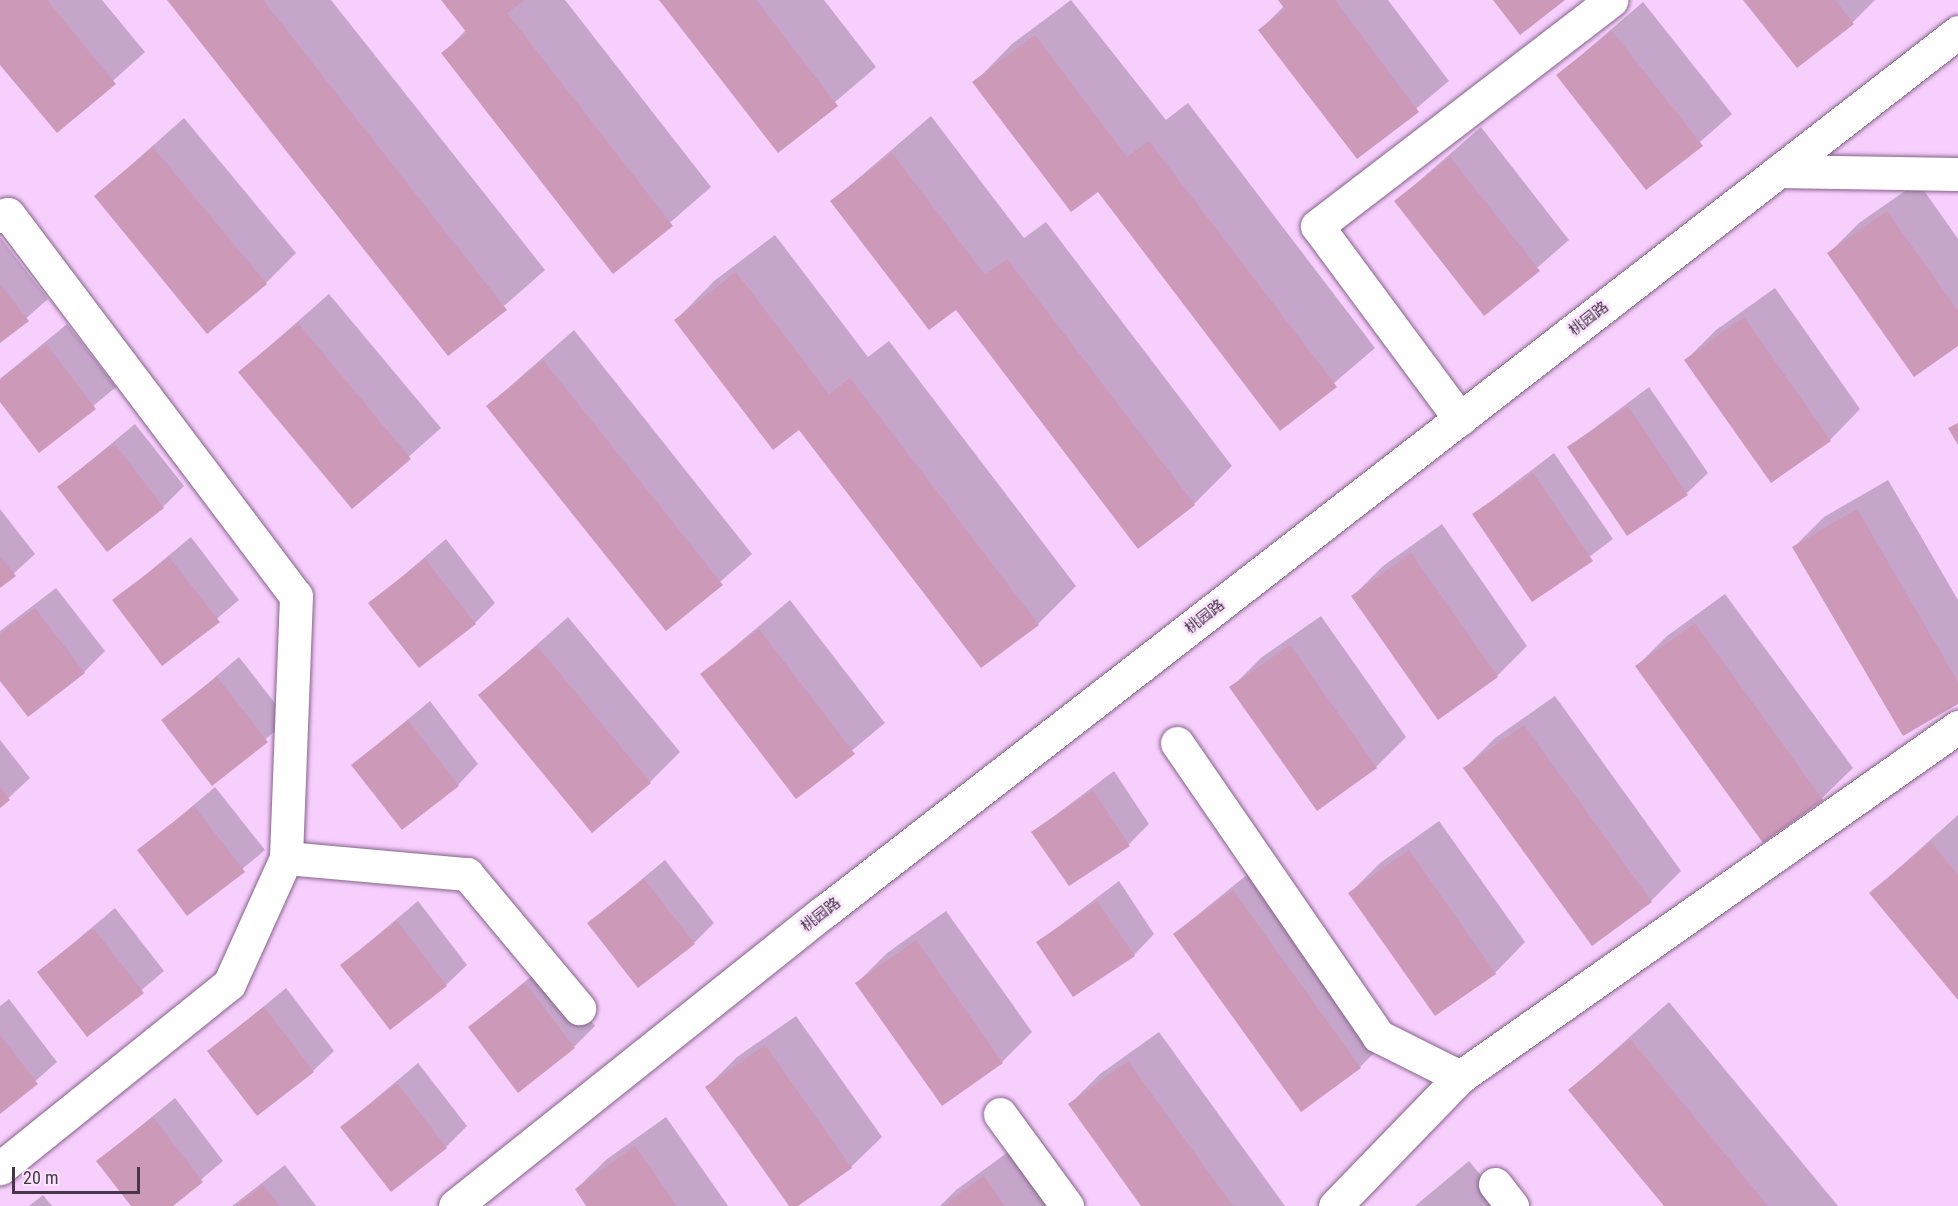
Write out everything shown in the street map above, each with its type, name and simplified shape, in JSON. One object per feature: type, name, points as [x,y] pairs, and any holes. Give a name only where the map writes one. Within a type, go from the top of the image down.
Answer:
[{"type":"street","points":[[1460,419],[1317,226],[1611,0]]},
{"type":"street","name":"桃园路","points":[[455,1206],[1460,419],[1958,33]]},
{"type":"street","points":[[1779,171],[1958,174]]},
{"type":"street","points":[[0,216],[8,214],[296,596],[286,858],[230,984],[0,1168]]},
{"type":"street","points":[[1335,1206],[1460,1077],[1958,727]]},
{"type":"street","points":[[1178,743],[1378,1036],[1460,1077]]},
{"type":"street","points":[[286,858],[467,874],[579,1008]]},
{"type":"street","points":[[1000,1114],[1067,1206]]},
{"type":"building","points":[[0,0],[47,0],[116,84],[57,133],[0,65]]},
{"type":"building","points":[[167,0],[263,0],[507,310],[448,356]]},
{"type":"building","points":[[441,0],[525,0],[507,13],[673,226],[613,274],[441,53],[467,33]]},
{"type":"building","points":[[659,0],[756,0],[838,106],[778,153]]},
{"type":"building","points":[[1278,0],[1335,0],[1419,112],[1357,159],[1258,30],[1285,9]]},
{"type":"building","points":[[1493,0],[1565,0],[1520,35]]},
{"type":"building","points":[[1743,0],[1835,0],[1854,24],[1797,68]]},
{"type":"building","points":[[1612,31],[1703,146],[1646,190],[1556,75]]},
{"type":"building","points":[[1035,35],[1127,157],[1149,141],[1337,387],[1280,431],[1098,192],[1071,212],[972,82]]},
{"type":"building","points":[[153,147],[267,284],[207,334],[94,196]]},
{"type":"building","points":[[892,153],[985,275],[1007,259],[1195,505],[1138,549],[956,310],[929,330],[830,201]]},
{"type":"building","points":[[1450,157],[1540,271],[1484,316],[1394,201]]},
{"type":"building","points":[[1887,211],[1958,311],[1958,346],[1914,377],[1827,253]]},
{"type":"building","points":[[736,272],[829,394],[850,378],[1039,625],[981,668],[799,430],[773,450],[674,320]]},
{"type":"building","points":[[0,284],[29,321],[0,343]]},
{"type":"building","points":[[1744,317],[1831,441],[1771,483],[1684,360]]},
{"type":"building","points":[[298,323],[411,459],[352,509],[238,372]]},
{"type":"building","points":[[46,344],[96,409],[39,453],[0,402],[0,379]]},
{"type":"building","points":[[543,360],[723,585],[666,631],[486,406]]},
{"type":"building","points":[[1628,406],[1688,495],[1627,536],[1567,447]]},
{"type":"building","points":[[1958,423],[1958,445],[1948,428]]},
{"type":"building","points":[[114,443],[164,508],[107,552],[57,487]]},
{"type":"building","points":[[1533,473],[1593,561],[1532,602],[1472,514]]},
{"type":"building","points":[[1857,509],[1958,682],[1958,704],[1903,736],[1792,547]]},
{"type":"building","points":[[1411,553],[1498,677],[1438,720],[1351,596]]},
{"type":"building","points":[[0,556],[16,576],[0,588]]},
{"type":"building","points":[[169,557],[220,622],[162,666],[112,600]]},
{"type":"building","points":[[425,559],[476,624],[419,668],[368,603]]},
{"type":"building","points":[[35,608],[85,673],[28,717],[0,681],[0,634]]},
{"type":"building","points":[[1695,623],[1823,800],[1763,843],[1635,666]]},
{"type":"building","points":[[759,629],[855,754],[796,799],[700,674]]},
{"type":"building","points":[[1290,645],[1377,768],[1317,811],[1229,687]]},
{"type":"building","points":[[537,646],[651,783],[592,833],[478,695]]},
{"type":"building","points":[[217,677],[268,742],[212,786],[161,720]]},
{"type":"building","points":[[408,720],[459,786],[402,830],[351,765]]},
{"type":"building","points":[[1524,725],[1652,902],[1592,946],[1463,768]]},
{"type":"building","points":[[0,787],[10,800],[0,808]]},
{"type":"building","points":[[1093,790],[1130,846],[1069,886],[1031,832]]},
{"type":"building","points":[[194,806],[245,872],[187,916],[137,850]]},
{"type":"building","points":[[1931,842],[1958,875],[1958,1000],[1869,893]]},
{"type":"building","points":[[1409,850],[1496,974],[1435,1016],[1348,893]]},
{"type":"building","points":[[644,879],[695,944],[638,988],[587,923]]},
{"type":"building","points":[[1233,890],[1361,1068],[1301,1112],[1173,934]]},
{"type":"building","points":[[1097,901],[1135,956],[1073,997],[1036,942]]},
{"type":"building","points":[[397,921],[447,986],[390,1030],[340,965]]},
{"type":"building","points":[[93,928],[144,993],[87,1037],[37,972]]},
{"type":"building","points":[[916,940],[1003,1063],[942,1106],[855,983]]},
{"type":"building","points":[[525,983],[575,1048],[518,1093],[468,1027]]},
{"type":"building","points":[[264,1007],[314,1072],[257,1116],[207,1051]]},
{"type":"building","points":[[0,1035],[38,1084],[0,1114]]},
{"type":"building","points":[[1630,1039],[1768,1206],[1664,1206],[1568,1090]]},
{"type":"building","points":[[765,1045],[852,1168],[798,1206],[789,1206],[705,1087]]},
{"type":"building","points":[[1128,1061],[1233,1206],[1141,1206],[1068,1104]]},
{"type":"building","points":[[397,1083],[447,1148],[391,1192],[340,1127]]},
{"type":"building","points":[[153,1117],[203,1182],[173,1206],[131,1206],[96,1161]]},
{"type":"building","points":[[635,1146],[677,1206],[586,1206],[575,1189]]},
{"type":"building","points":[[984,1176],[1005,1206],[943,1206]]},
{"type":"building","points":[[263,1185],[280,1206],[236,1206]]}]
